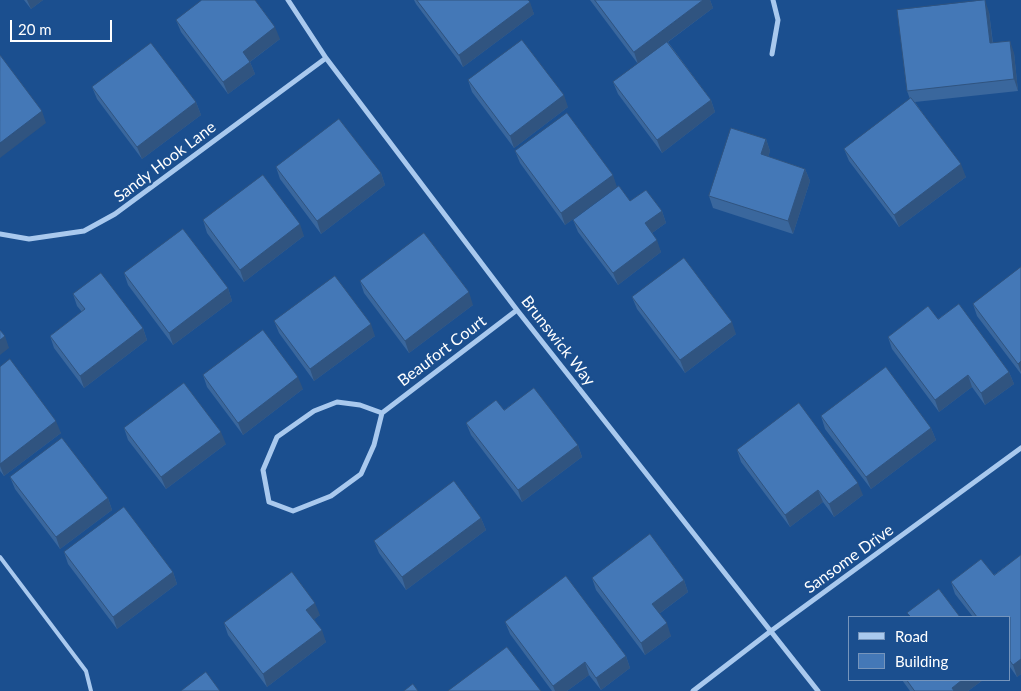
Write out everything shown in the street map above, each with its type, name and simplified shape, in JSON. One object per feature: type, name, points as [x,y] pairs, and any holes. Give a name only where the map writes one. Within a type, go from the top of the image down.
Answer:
[{"type":"street","name":"Brunswick Way","points":[[288,0],[326,58],[517,310],[818,691]]},
{"type":"street","points":[[772,54],[778,20],[773,0]]},
{"type":"street","name":"Sandy Hook Lane","points":[[0,234],[28,239],[84,231],[115,214],[326,58]]},
{"type":"street","name":"Beaufort Court","points":[[382,413],[517,310]]},
{"type":"street","points":[[337,402],[360,405],[382,413],[374,445],[361,474],[331,496],[293,511],[269,502],[263,470],[277,438],[314,411],[337,402]]},
{"type":"street","name":"Sansome Drive","points":[[693,691],[770,631],[1021,448]]},
{"type":"lane","points":[[0,557],[86,671],[91,691]]},
{"type":"building","points":[[202,0],[255,0],[275,27],[243,52],[250,62],[223,82],[176,20]]},
{"type":"building","points":[[417,0],[528,0],[530,2],[459,55]]},
{"type":"building","points":[[595,0],[703,0],[634,52]]},
{"type":"building","points":[[985,0],[990,43],[1010,41],[1014,79],[907,91],[897,10]]},
{"type":"building","points":[[522,40],[564,95],[510,136],[468,80]]},
{"type":"building","points":[[667,42],[711,100],[657,140],[613,82]]},
{"type":"building","points":[[151,43],[196,102],[137,147],[92,87]]},
{"type":"building","points":[[0,55],[42,111],[0,143]]},
{"type":"building","points":[[911,98],[961,164],[894,215],[844,149]]},
{"type":"building","points":[[567,113],[613,175],[561,213],[515,151]]},
{"type":"building","points":[[339,119],[381,173],[317,221],[276,167]]},
{"type":"building","points":[[731,128],[766,139],[761,154],[805,169],[788,221],[709,196]]},
{"type":"building","points":[[263,175],[300,224],[240,270],[203,220]]},
{"type":"building","points":[[619,186],[630,201],[646,190],[662,211],[645,223],[657,240],[613,273],[573,220]]},
{"type":"building","points":[[183,229],[228,288],[169,333],[124,273]]},
{"type":"building","points":[[424,233],[469,292],[405,341],[360,281]]},
{"type":"building","points":[[684,258],[732,322],[680,360],[632,297]]},
{"type":"building","points":[[1021,267],[1021,361],[1018,364],[973,304]]},
{"type":"building","points":[[101,273],[143,328],[80,376],[50,336],[85,309],[73,294]]},
{"type":"building","points":[[335,276],[371,324],[310,369],[274,321]]},
{"type":"building","points":[[959,304],[1009,372],[981,393],[968,375],[935,400],[888,337],[928,306],[938,319]]},
{"type":"building","points":[[0,330],[5,336],[0,340]]},
{"type":"building","points":[[263,330],[298,377],[238,423],[203,375]]},
{"type":"building","points":[[10,359],[56,421],[0,464],[0,367]]},
{"type":"building","points":[[886,367],[931,428],[866,477],[821,416]]},
{"type":"building","points":[[184,383],[221,432],[161,477],[124,428]]},
{"type":"building","points":[[534,388],[578,445],[518,490],[466,423],[496,400],[504,410]]},
{"type":"building","points":[[799,403],[858,483],[829,504],[818,490],[785,515],[737,450]]},
{"type":"building","points":[[62,438],[108,498],[56,537],[10,477]]},
{"type":"building","points":[[454,481],[481,518],[402,577],[374,541]]},
{"type":"building","points":[[124,507],[173,572],[113,617],[64,552]]},
{"type":"building","points":[[650,534],[684,580],[652,604],[667,623],[641,643],[592,578]]},
{"type":"building","points":[[1021,555],[1021,659],[1013,665],[1011,662],[1011,616],[976,616],[951,582],[981,559],[994,575]]},
{"type":"building","points":[[292,572],[315,603],[306,610],[322,630],[263,674],[224,623]]},
{"type":"building","points":[[566,576],[626,656],[596,678],[585,662],[553,686],[505,622]]},
{"type":"building","points":[[939,589],[959,616],[910,616],[907,613]]},
{"type":"building","points":[[507,647],[541,691],[448,691]]},
{"type":"building","points":[[206,672],[220,691],[181,691]]},
{"type":"building","points":[[908,681],[961,681],[952,688],[954,691],[915,691]]},
{"type":"building","points":[[413,684],[418,691],[404,691]]}]
